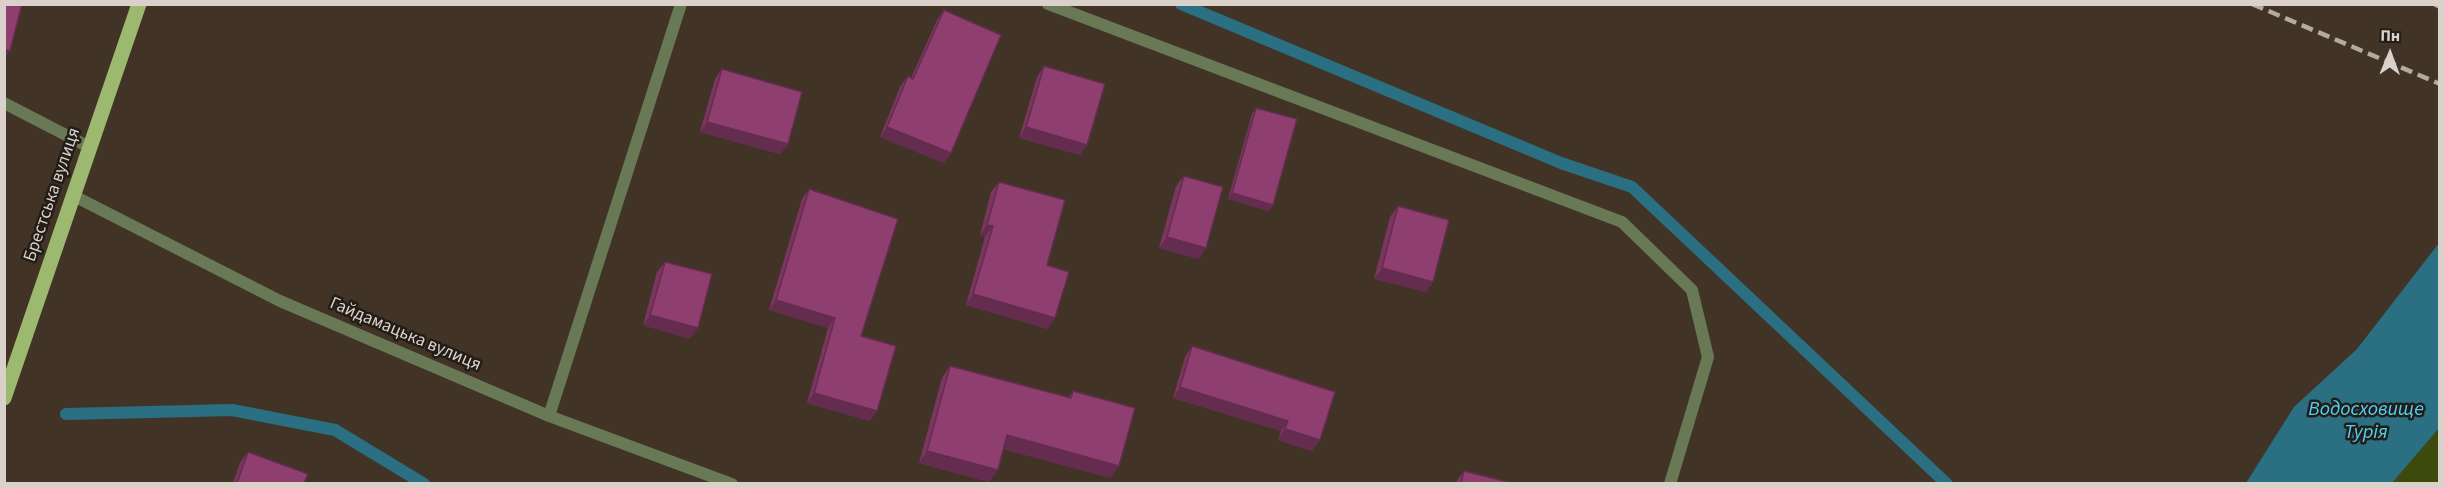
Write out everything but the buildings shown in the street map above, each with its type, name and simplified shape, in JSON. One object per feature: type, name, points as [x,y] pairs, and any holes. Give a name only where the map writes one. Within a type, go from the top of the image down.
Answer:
[{"type":"main road","name":"Брестська вулиця","points":[[4,398],[139,4]]},
{"type":"street","points":[[549,417],[681,4]]},
{"type":"street","points":[[1048,4],[1622,222],[1692,290],[1708,357],[1670,483]]},
{"type":"street","points":[[4,103],[89,147]]},
{"type":"street","name":"Гайдамацька вулиця","points":[[74,196],[280,301],[549,417],[732,483]]},
{"type":"green space","points":[[2439,428],[2439,483],[2392,483]]},
{"type":"water","name":"Водосховище Турія","points":[[2439,243],[2439,428],[2392,483],[2246,483],[2294,407],[2357,349]]},
{"type":"waterway","points":[[1181,4],[1561,163],[1632,187],[1947,484]]},
{"type":"waterway","points":[[66,414],[232,410],[335,430],[424,484]]},
{"type":"railway","points":[[2252,4],[2440,84]]},
{"type":"railway","points":[[2434,4],[2440,7]]}]
